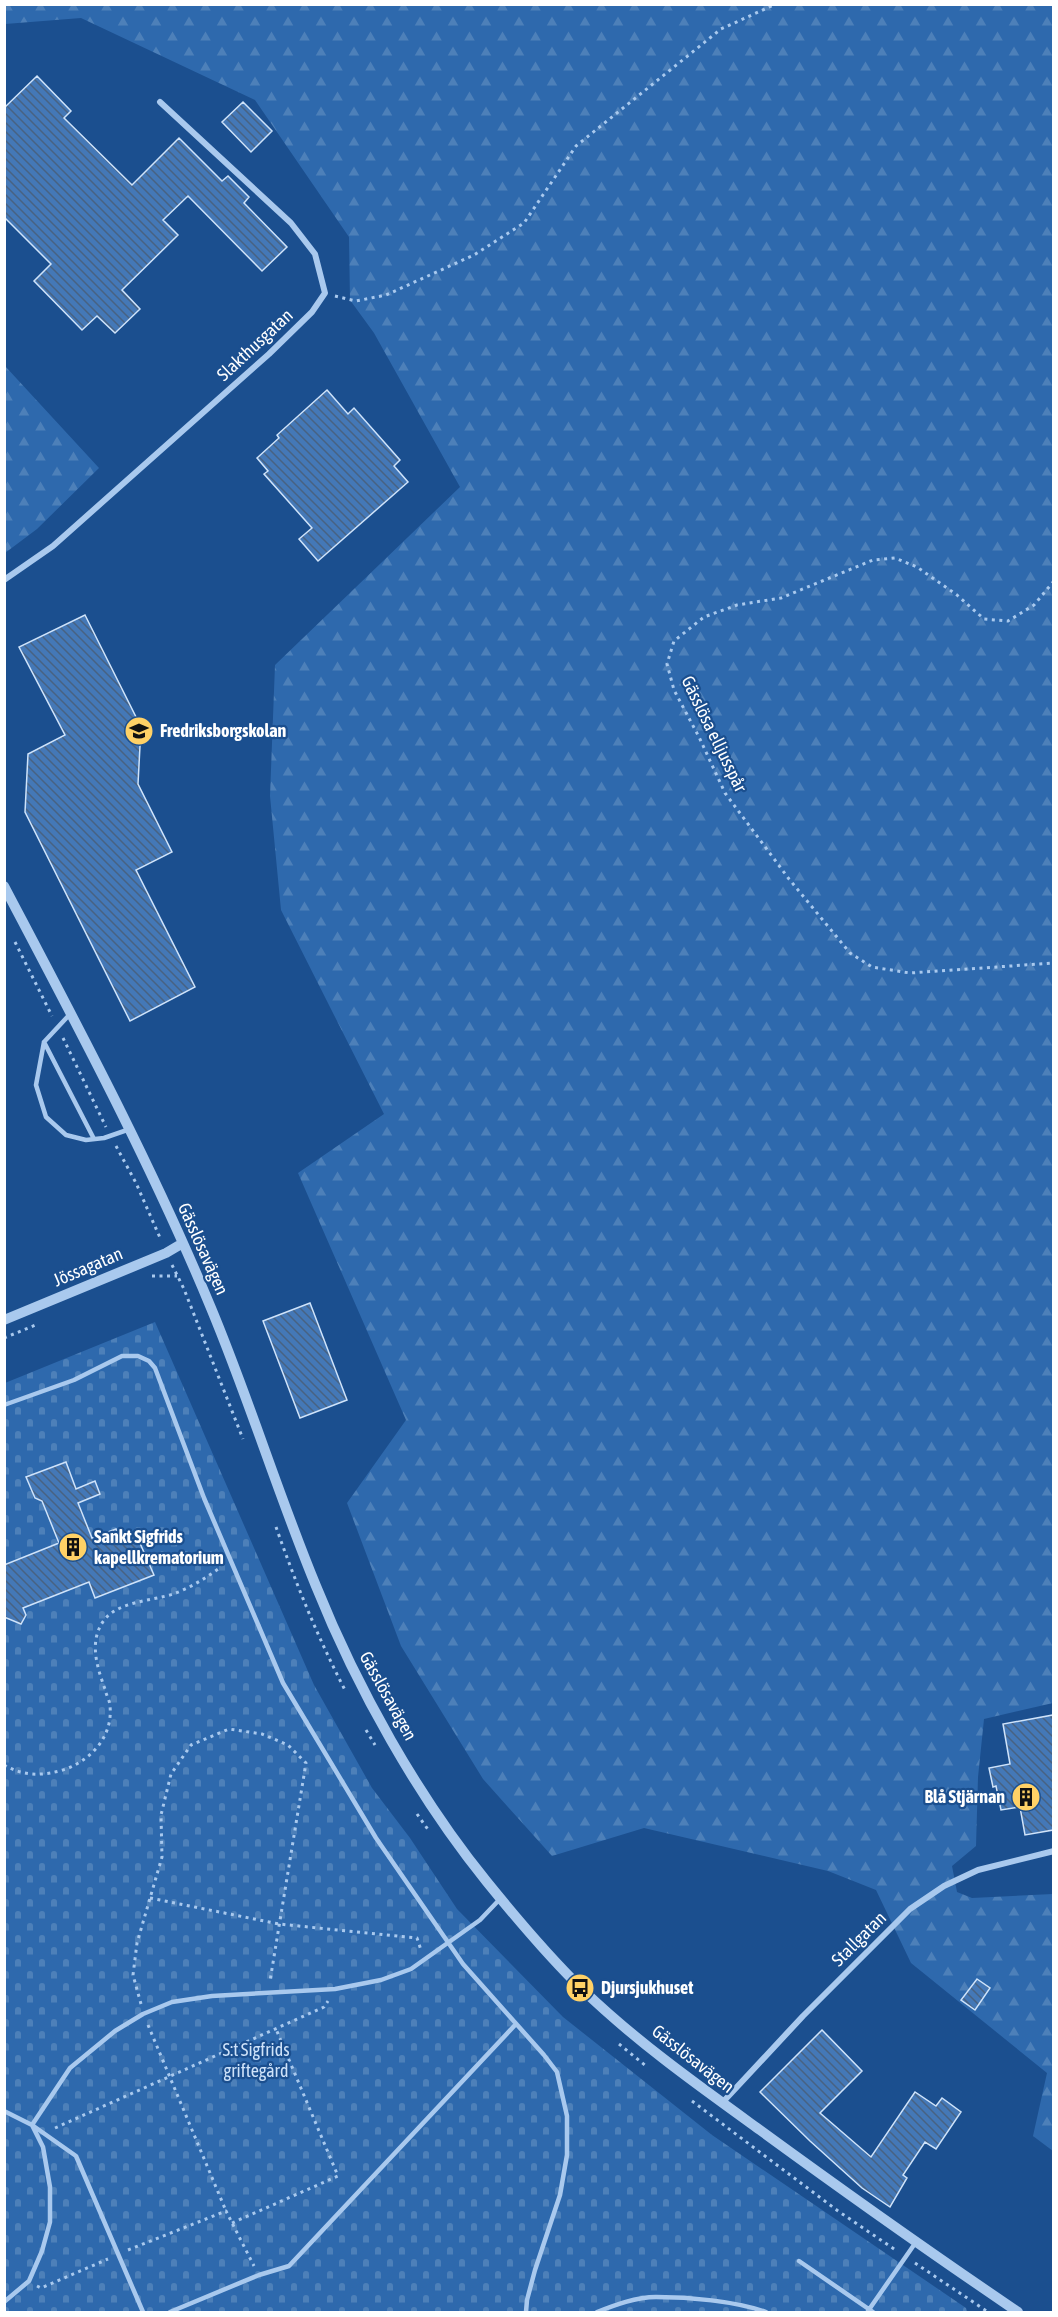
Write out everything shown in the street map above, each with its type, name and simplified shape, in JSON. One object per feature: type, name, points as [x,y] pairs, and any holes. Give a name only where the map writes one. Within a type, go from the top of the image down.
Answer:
[{"type":"street","points":[[160,102],[291,223],[315,254],[325,293]]},
{"type":"street","name":"Slakthusgatan","points":[[4,580],[53,546],[269,354],[312,312],[325,293]]},
{"type":"street","name":"Gässlösavägen","points":[[4,886],[130,1129],[183,1243],[248,1402],[316,1588],[361,1686],[447,1829],[501,1898],[589,1995],[651,2049],[722,2103],[1018,2313]]},
{"type":"street","name":"Jössagatan","points":[[4,1320],[166,1253],[183,1243]]},
{"type":"street","name":"Stallgatan","points":[[722,2103],[803,2016],[910,1909],[944,1886],[978,1870],[1053,1851]]},
{"type":"lane","points":[[71,1013],[44,1042],[36,1085],[46,1117],[66,1135],[86,1140],[111,1136],[130,1129]]},
{"type":"lane","points":[[44,1042],[94,1139]]},
{"type":"lane","points":[[4,1405],[74,1380],[122,1356],[138,1356],[149,1360],[162,1383],[229,1560],[283,1683],[376,1838],[463,1964],[557,2072],[567,2116],[567,2155],[560,2195],[535,2270],[526,2313]]},
{"type":"lane","points":[[33,2125],[70,2068],[107,2036],[143,2014],[172,2002],[212,1996],[335,1989],[381,1980],[411,1969],[480,1920],[501,1898]]},
{"type":"lane","points":[[171,2313],[259,2275],[289,2266],[516,2024]]},
{"type":"lane","points":[[4,2111],[33,2125],[76,2156],[143,2313]]},
{"type":"lane","points":[[4,2302],[29,2281],[42,2251],[50,2222],[50,2187],[43,2147],[33,2125]]},
{"type":"lane","points":[[799,2261],[870,2312],[916,2242]]},
{"type":"lane","points":[[597,2313],[616,2305],[654,2297],[746,2305],[766,2313]]},
{"type":"path","points":[[325,293],[356,301],[386,296],[474,255],[524,223],[576,146],[721,29],[776,4]]},
{"type":"path","name":"Gässlösa elljusspår","points":[[1053,581],[1034,605],[1008,621],[984,619],[957,595],[917,567],[894,558],[873,560],[781,598],[737,605],[704,617],[674,641],[667,664],[674,690],[725,793],[789,879],[850,953],[872,967],[909,973],[1053,963]]},
{"type":"path","points":[[12,936],[136,1183],[224,1387],[245,1443]]},
{"type":"path","points":[[145,1279],[156,1275],[177,1276]]},
{"type":"path","points":[[4,1338],[46,1320]]},
{"type":"path","points":[[274,1522],[309,1616],[350,1698]]},
{"type":"path","points":[[4,1766],[16,1772],[37,1776],[54,1773],[70,1767],[99,1747],[105,1737],[110,1706],[96,1662],[95,1648],[104,1621],[113,1611],[174,1594],[192,1585],[229,1560]]},
{"type":"path","points":[[259,2275],[226,2211],[169,2077],[143,2014],[133,1975],[137,1943],[162,1857],[161,1815],[171,1774],[191,1745],[229,1729],[262,1734],[288,1745],[306,1763],[268,1992]]},
{"type":"path","points":[[367,1730],[378,1750]]},
{"type":"path","points":[[412,1806],[430,1833]]},
{"type":"path","points":[[150,1898],[279,1924],[417,1938],[424,1959]]},
{"type":"path","points":[[33,2125],[54,2128],[276,2029],[324,2007],[335,1989]]},
{"type":"path","points":[[232,2223],[338,2176],[276,2029]]},
{"type":"path","points":[[612,2038],[646,2066]]},
{"type":"path","points":[[690,2099],[829,2204],[988,2313]]},
{"type":"path","points":[[29,2281],[41,2288],[226,2211]]},
{"type":"green space","points":[[5,4],[1053,5],[1053,1703],[984,1719],[978,1777],[976,1846],[952,1866],[957,1892],[972,1898],[1053,1894],[1053,2151],[1033,2136],[1047,2073],[911,1963],[876,1890],[828,1871],[644,1828],[552,1856],[483,1779],[401,1646],[347,1503],[406,1420],[298,1173],[384,1114],[281,910],[270,796],[275,665],[460,487],[374,333],[350,300],[349,237],[255,100],[81,18],[5,24]]},
{"type":"green space","points":[[5,366],[99,468],[37,529],[5,553]]},
{"type":"green space","name":"S:t Sigfrids griftegård","points":[[155,1322],[314,1685],[372,1788],[410,1838],[457,1909],[563,2017],[712,2135],[966,2308],[967,2312],[5,2312],[5,1383]]},
{"type":"building","points":[[37,76],[71,111],[64,118],[132,185],[179,138],[222,181],[228,176],[249,197],[244,203],[287,247],[262,271],[188,196],[163,220],[178,235],[122,290],[140,309],[115,333],[97,316],[82,330],[34,281],[51,264],[4,217],[4,108]]},
{"type":"building","points":[[243,102],[272,131],[251,152],[222,122]]},
{"type":"building","points":[[327,390],[348,414],[354,408],[400,460],[394,466],[408,482],[318,561],[299,539],[312,528],[264,474],[268,471],[257,458],[279,438],[277,435]]},
{"type":"building","points":[[85,615],[141,727],[138,784],[172,852],[136,870],[195,987],[130,1021],[25,812],[28,754],[65,735],[19,647]]},
{"type":"building","points":[[310,1303],[347,1400],[300,1418],[263,1321]]},
{"type":"building","name":"Sankt Sigfrids kapellkrematorium","points":[[66,1462],[76,1489],[95,1481],[100,1494],[78,1503],[92,1538],[116,1529],[119,1538],[135,1532],[154,1575],[95,1598],[89,1582],[23,1608],[26,1615],[21,1624],[4,1617],[4,1565],[59,1543],[42,1501],[35,1498],[26,1477]]},
{"type":"building","name":"Blå Stjärnan","points":[[1053,1715],[1053,1830],[1025,1835],[1020,1807],[1001,1810],[989,1768],[1010,1764],[1003,1724]]},
{"type":"building","points":[[977,1979],[990,1988],[975,2010],[961,2000]]},
{"type":"building","points":[[822,2030],[862,2071],[820,2113],[871,2157],[915,2092],[936,2106],[942,2098],[961,2112],[936,2149],[925,2142],[903,2175],[907,2178],[890,2207],[862,2188],[760,2092]]},
{"type":"place","name":"Fredriksborgskolan","points":[[139,731]]},
{"type":"place","name":"Sankt Sigfrids kapellkrematorium","points":[[73,1547]]},
{"type":"place","name":"Blå Stjärnan","points":[[1026,1797]]},
{"type":"place","name":"Djursjukhuset","points":[[580,1988]]}]
